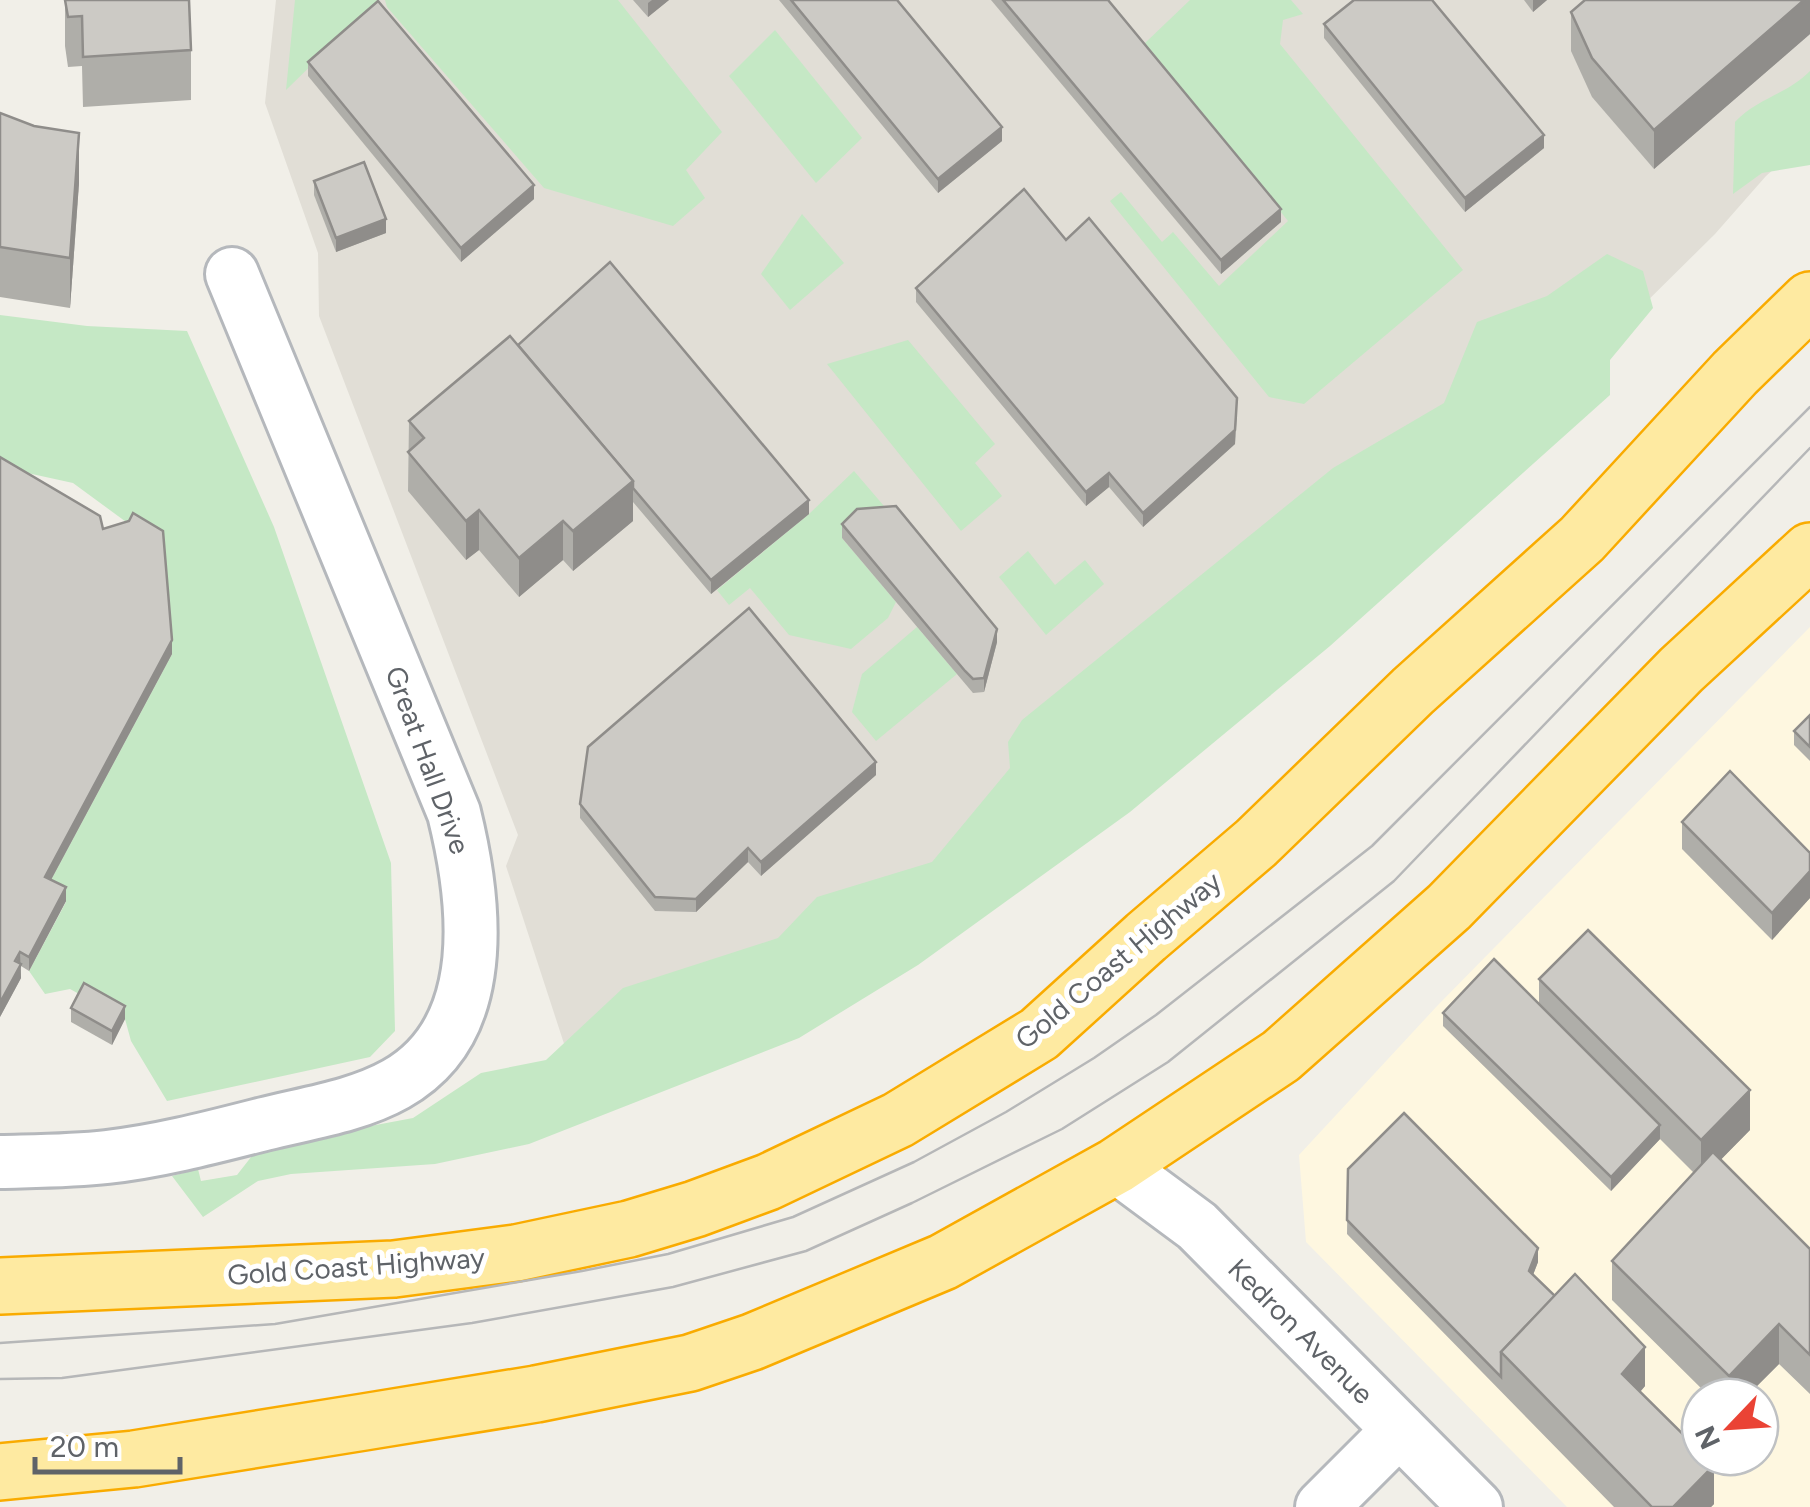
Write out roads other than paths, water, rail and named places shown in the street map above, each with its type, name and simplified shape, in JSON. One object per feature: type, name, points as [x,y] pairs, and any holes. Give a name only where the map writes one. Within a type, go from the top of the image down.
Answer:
[{"type":"highway","name":"Gold Coast Highway","points":[[0,1286],[394,1269],[516,1253],[629,1229],[696,1209],[768,1182],[898,1120],[1039,1034],[1256,844],[1413,691],[1582,539],[1735,373],[1810,300]]},
{"type":"highway","points":[[0,1472],[134,1458],[364,1422],[536,1394],[690,1363],[752,1342],[942,1262],[1116,1166],[1281,1056],[1449,907],[1682,670],[1810,551]]},
{"type":"street","name":"Great Hall Drive","points":[[0,1162],[132,1153],[364,1098],[398,1084],[425,1063],[444,1039],[463,996],[472,949],[472,911],[467,866],[454,813],[232,274]]},
{"type":"street","name":"Kedron Avenue","points":[[1116,1166],[1198,1226],[1476,1507]]},
{"type":"street","points":[[1322,1507],[1399,1430]]},
{"type":"tram line","points":[[0,1343],[275,1324],[668,1254],[793,1217],[914,1162],[1094,1058],[1156,1015],[1372,846],[1810,407]]},
{"type":"tram line","points":[[0,1379],[62,1378],[472,1323],[673,1287],[806,1251],[1062,1129],[1168,1062],[1394,881],[1810,448]]}]
